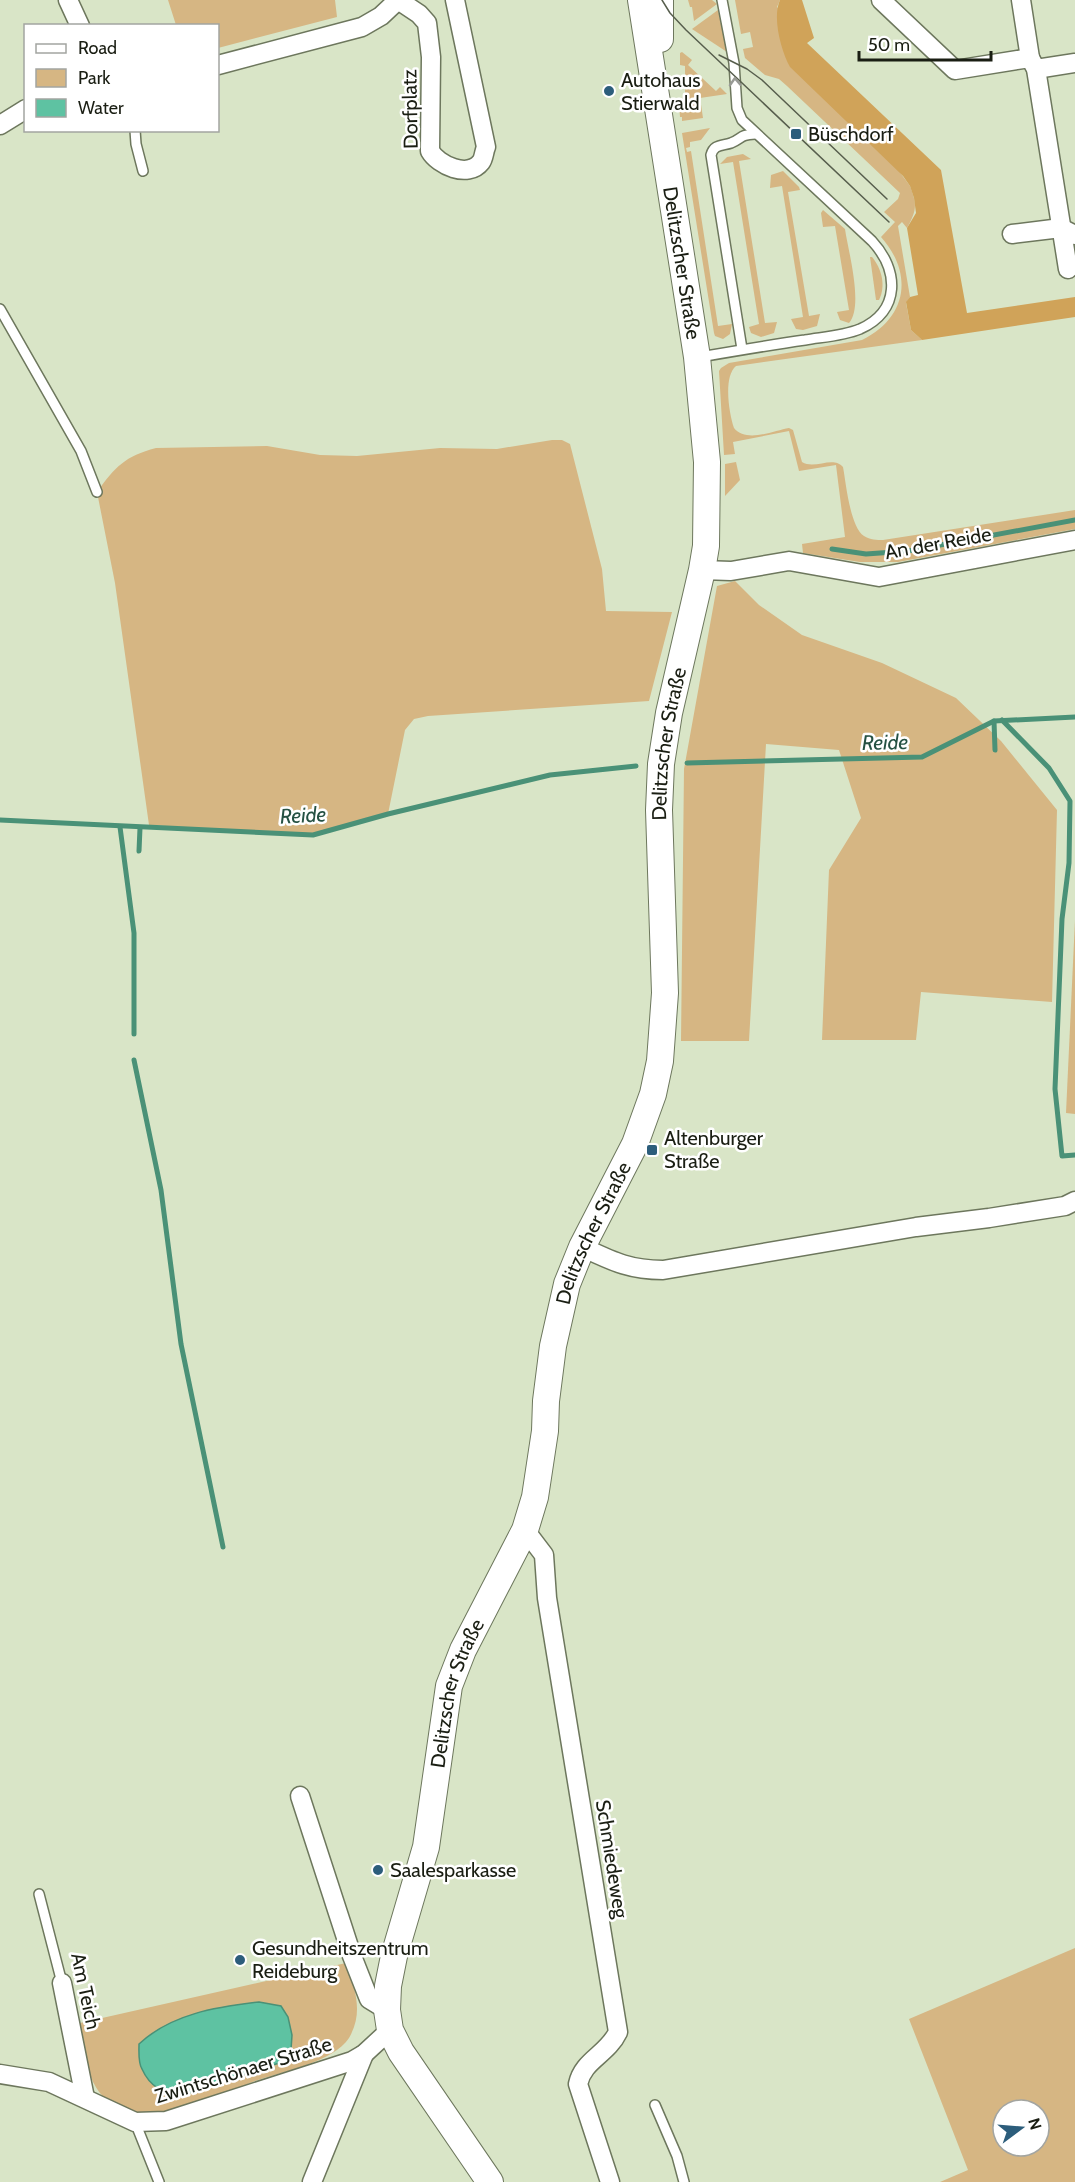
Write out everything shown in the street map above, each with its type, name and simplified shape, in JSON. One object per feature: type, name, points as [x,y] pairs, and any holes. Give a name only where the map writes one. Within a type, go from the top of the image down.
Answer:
[{"type":"main road","name":"Delitzscher Straße","points":[[388,2020],[387,1986],[393,1956],[426,1847],[449,1686],[463,1650],[525,1530],[535,1497],[545,1431],[553,1346],[567,1284],[582,1248],[638,1136],[653,1094],[660,1061],[665,993],[659,810],[661,764],[669,713],[706,546],[707,462],[697,357],[641,0]]},
{"type":"main road","name":"Delitzscher Straße","points":[[660,0],[661,132]]},
{"type":"main road","points":[[388,2020],[401,2052],[489,2182]]},
{"type":"street","points":[[68,0],[79,24]]},
{"type":"street","points":[[219,65],[362,27],[381,16],[398,0]]},
{"type":"street","name":"Dorfplatz","points":[[398,0],[419,14],[427,23],[431,57],[430,151],[434,159],[443,165],[460,170],[473,167],[482,161],[486,147],[455,0]]},
{"type":"street","points":[[881,0],[955,70],[1033,63],[1075,63]]},
{"type":"street","points":[[1021,0],[1068,232],[1068,269]]},
{"type":"street","points":[[0,125],[24,110]]},
{"type":"street","points":[[1012,234],[1068,232]]},
{"type":"street","name":"An der Reide","points":[[702,570],[731,571],[776,561],[789,561],[879,577],[1075,540]]},
{"type":"street","points":[[582,1248],[618,1264],[640,1270],[663,1270],[916,1227],[1065,1206],[1075,1201]]},
{"type":"street","name":"Schmiedeweg","points":[[525,1530],[543,1555],[549,1609],[618,2032],[612,2043],[581,2072],[578,2084],[610,2182]]},
{"type":"street","points":[[300,1796],[352,1956],[369,1999],[388,2020]]},
{"type":"street","name":"Am Teich","points":[[62,1983],[85,2098]]},
{"type":"street","name":"Zwintschönaer Straße","points":[[0,2074],[49,2082],[135,2122],[166,2121],[352,2061],[364,2054],[388,2020]]},
{"type":"street","points":[[312,2182],[364,2054]]},
{"type":"lane","points":[[722,0],[734,63],[737,108],[742,135]]},
{"type":"lane","points":[[697,357],[831,336],[859,329],[881,313],[891,294],[892,282],[888,262],[872,241],[741,120]]},
{"type":"lane","points":[[135,132],[143,171]]},
{"type":"lane","points":[[742,349],[711,155],[717,146],[734,142],[742,135],[755,134]]},
{"type":"lane","points":[[0,309],[81,451],[91,471],[97,492]]},
{"type":"lane","name":"Am Teich","points":[[39,1894],[62,1983]]},
{"type":"lane","points":[[655,2106],[684,2182]]},
{"type":"lane","points":[[135,2122],[159,2182]]},
{"type":"green space","points":[[168,0],[335,0],[337,17],[219,48],[219,24],[176,24]]},
{"type":"green space","points":[[688,0],[712,0],[717,4],[694,21],[692,7]]},
{"type":"green space","points":[[735,0],[780,0],[777,7],[910,186],[915,203],[913,217],[907,228],[902,222],[898,226],[910,297],[906,303],[911,330],[922,340],[736,366],[732,371],[728,386],[730,414],[734,428],[745,435],[752,435],[789,428],[793,430],[802,462],[812,464],[834,462],[843,467],[855,524],[864,536],[869,538],[883,540],[1075,510],[1075,529],[898,562],[860,562],[803,553],[802,544],[845,537],[836,465],[799,471],[789,431],[733,442],[735,454],[724,455],[719,371],[721,368],[729,363],[862,340],[889,320],[901,294],[898,266],[892,251],[881,237],[895,222],[884,212],[898,199],[900,193],[779,79],[765,75],[745,58],[743,49],[753,47],[750,32],[741,34]]},
{"type":"green space","points":[[718,10],[727,52],[692,29]]},
{"type":"green space","points":[[682,52],[692,60],[688,65],[716,91],[720,87],[727,94],[700,98],[703,118],[682,121],[680,117],[679,104],[685,104],[685,66],[680,65],[680,53]]},
{"type":"green space","points":[[710,128],[701,140],[690,142],[690,147],[686,148],[687,152],[691,151],[718,326],[732,324],[730,334],[723,339],[715,336],[714,333],[682,133]]},
{"type":"green space","points":[[743,154],[751,159],[739,161],[765,323],[777,322],[774,333],[761,337],[751,333],[749,327],[759,324],[733,162],[720,164],[727,157]]},
{"type":"green space","points":[[783,171],[800,190],[788,192],[809,316],[820,314],[817,326],[803,330],[796,329],[791,319],[803,317],[782,186],[770,188],[771,175]]},
{"type":"green space","points":[[823,210],[845,229],[855,292],[855,305],[849,323],[840,320],[837,312],[849,310],[835,226],[823,227],[821,213]]},
{"type":"green space","points":[[870,257],[875,262],[882,278],[879,300],[876,300]]},
{"type":"green space","points":[[562,440],[570,444],[602,569],[606,611],[672,612],[649,701],[428,716],[414,719],[405,730],[388,814],[313,835],[149,825],[115,583],[97,492],[115,469],[128,459],[156,448],[267,446],[320,455],[357,456],[440,448],[497,449]]},
{"type":"green space","points":[[736,462],[740,480],[725,496],[725,464]]},
{"type":"green space","points":[[735,581],[759,605],[802,635],[882,663],[956,698],[1001,741],[1057,810],[1052,1002],[921,992],[916,1040],[822,1040],[829,870],[861,818],[839,750],[766,744],[749,1041],[681,1041],[684,769],[717,586]]},
{"type":"green space","points":[[1075,920],[1075,1114],[1066,1113]]},
{"type":"green space","points":[[1075,1948],[1075,2182],[940,2182],[968,2170],[909,2019]]},
{"type":"green space","points":[[346,1963],[355,1991],[357,2010],[354,2028],[342,2046],[320,2060],[255,2081],[188,2110],[156,2116],[118,2108],[98,2090],[92,2078],[87,2066],[80,2023]]},
{"type":"shaded area","points":[[780,0],[802,0],[814,38],[807,43],[941,170],[967,313],[1075,297],[1075,317],[922,340],[911,330],[906,302],[910,297],[918,295],[907,228],[916,213],[910,186],[903,176],[790,67],[777,24]]},
{"type":"water","points":[[259,2002],[281,2006],[288,2017],[292,2035],[291,2050],[279,2063],[181,2096],[158,2088],[145,2075],[140,2064],[139,2044],[165,2025],[227,2006]]},
{"type":"waterway","points":[[832,549],[866,554],[908,551],[1075,520]]},
{"type":"waterway","name":"Reide","points":[[687,763],[922,757],[994,721],[1075,717]]},
{"type":"waterway","points":[[1002,720],[1049,768],[1070,801],[1069,863],[1062,919],[1055,1089],[1062,1156],[1075,1155]]},
{"type":"waterway","points":[[994,721],[995,750]]},
{"type":"waterway","name":"Reide","points":[[0,820],[313,835],[388,814],[550,775],[636,766]]},
{"type":"waterway","points":[[120,827],[134,933],[134,1034]]},
{"type":"waterway","points":[[139,851],[140,828]]},
{"type":"waterway","points":[[134,1060],[161,1190],[181,1344],[223,1547]]},
{"type":"tram line","points":[[662,0],[670,13],[686,30],[889,222]]},
{"type":"tram line","points":[[719,55],[747,69],[762,80],[887,199]]},
{"type":"place","name":"Autohaus Stierwald","points":[[609,91]]},
{"type":"place","name":"Büschdorf","points":[[796,134]]},
{"type":"place","name":"Altenburger Straße","points":[[652,1150]]},
{"type":"place","name":"Saalesparkasse","points":[[378,1870]]},
{"type":"place","name":"Gesundheitszentrum Reideburg","points":[[240,1960]]}]
